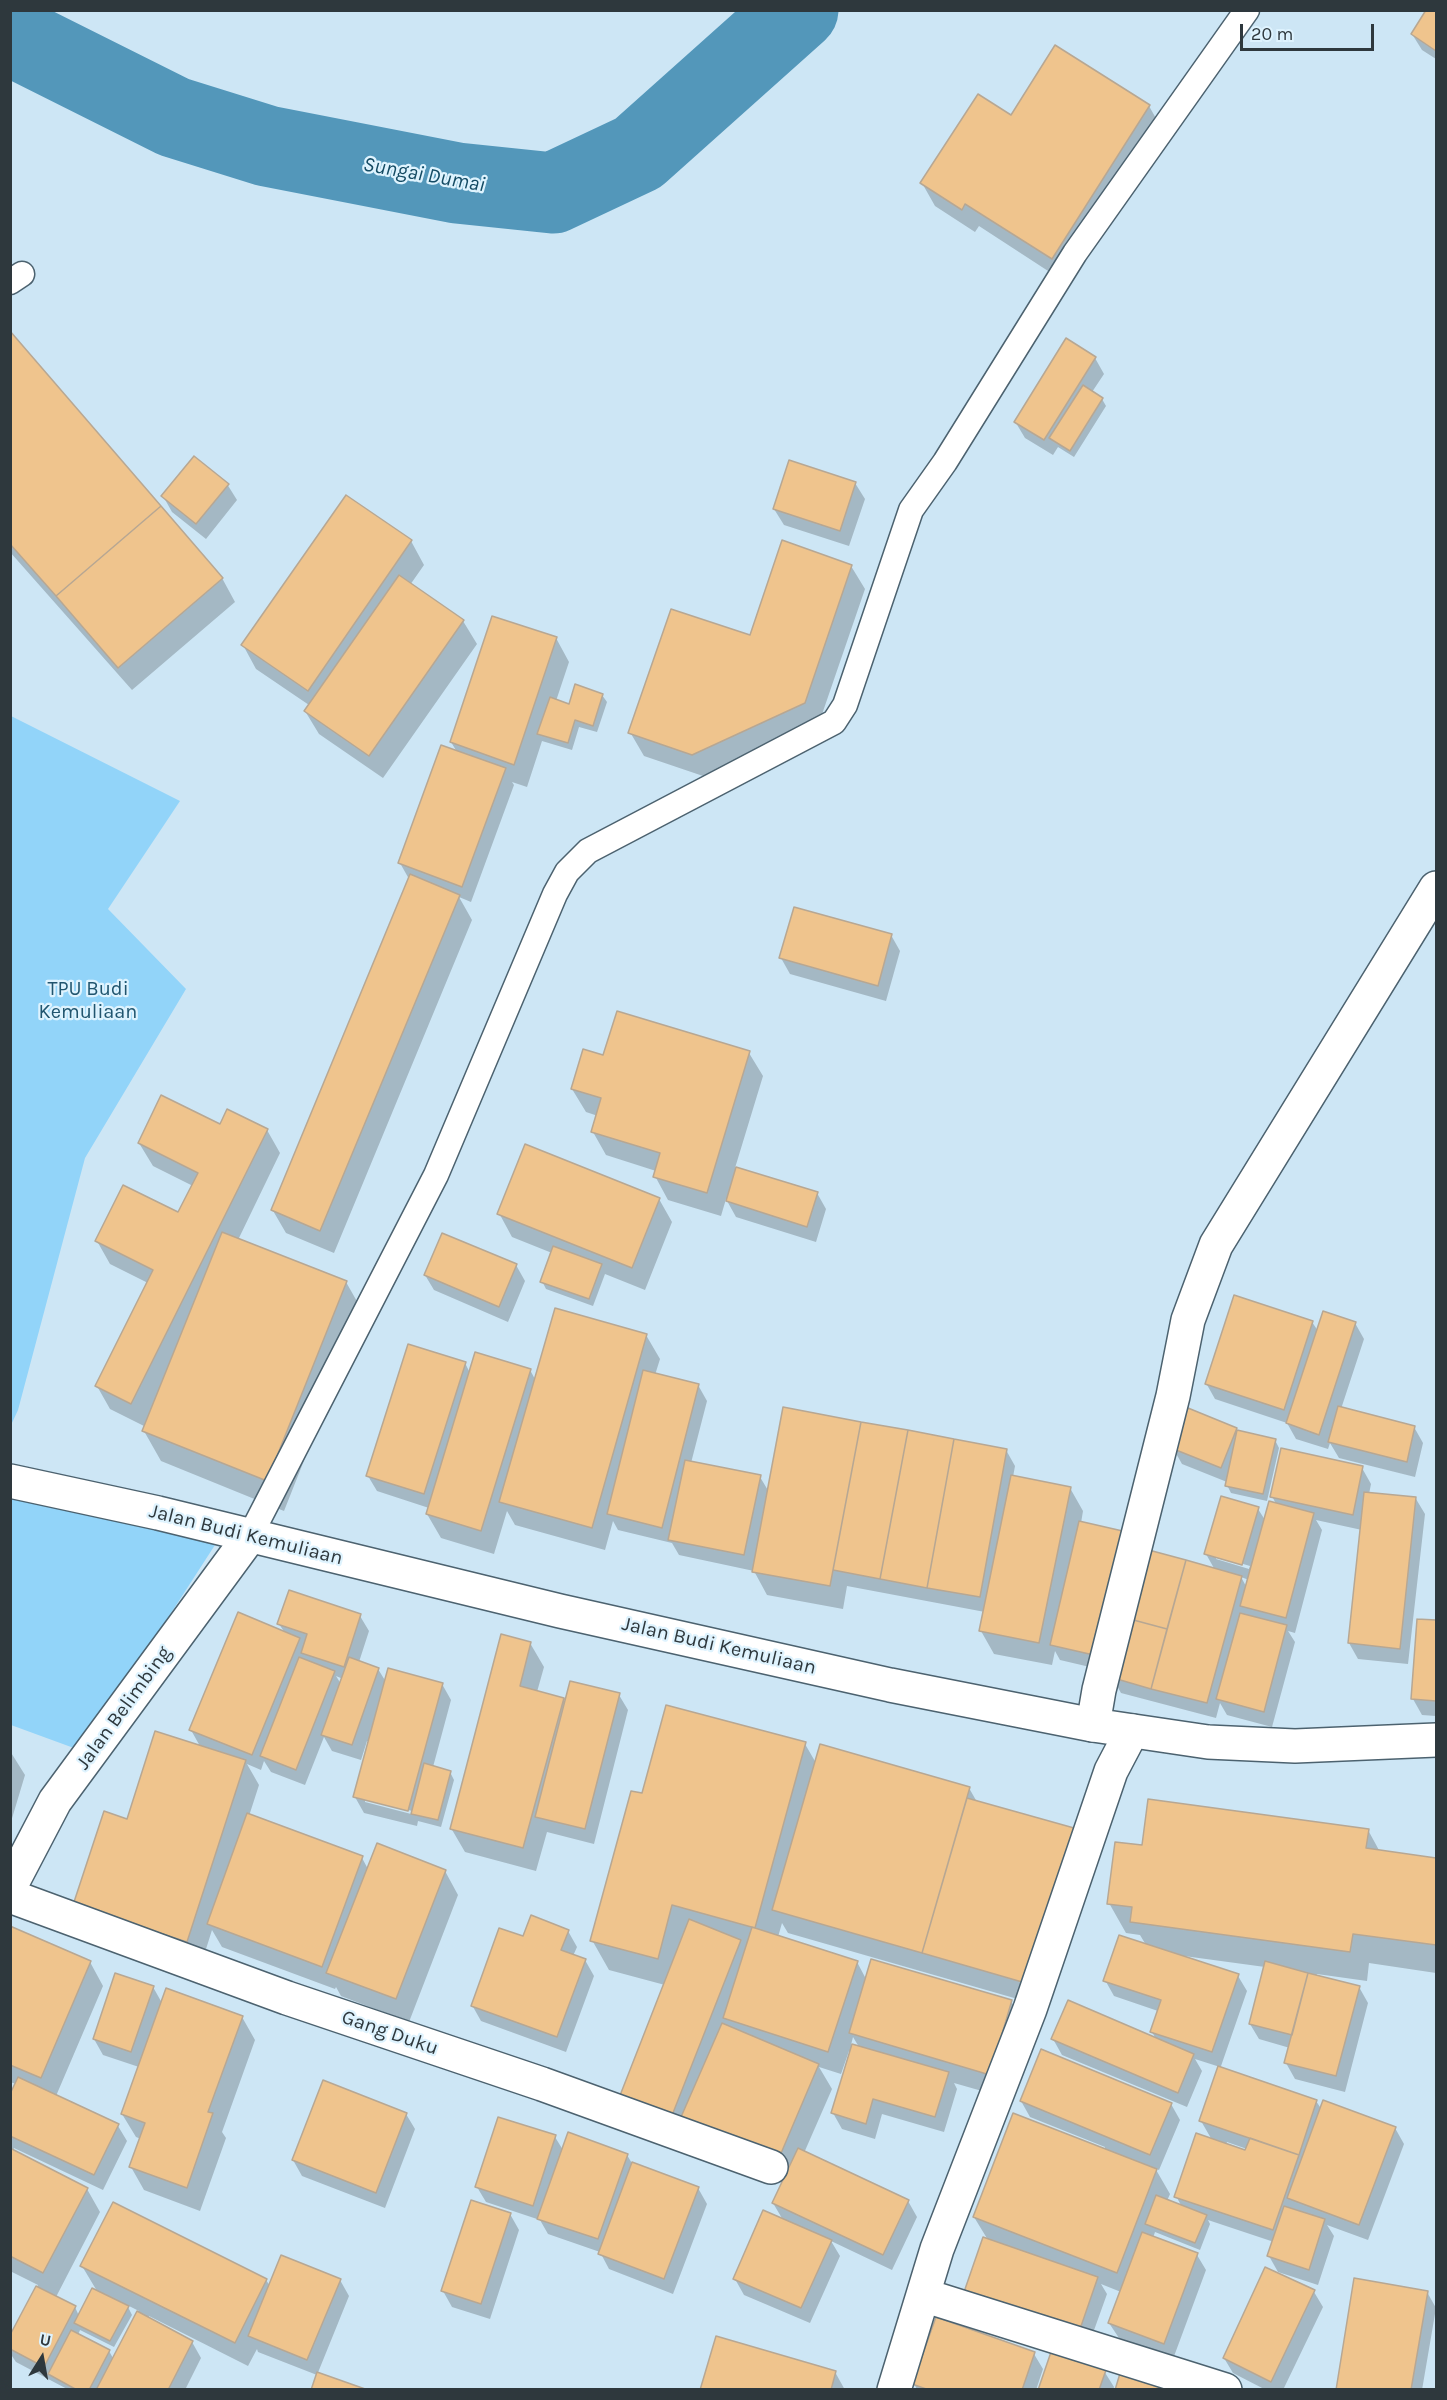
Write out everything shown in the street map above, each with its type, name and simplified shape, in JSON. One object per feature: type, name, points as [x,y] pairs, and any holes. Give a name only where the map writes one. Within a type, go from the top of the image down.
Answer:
[{"type":"street","points":[[1093,1725],[1099,1690],[1173,1396],[1188,1320],[1216,1245],[1437,888]]},
{"type":"street","name":"Jalan Budi Kemuliaan","points":[[10,1481],[158,1513],[560,1611],[856,1677],[1093,1725],[1208,1742],[1295,1746],[1437,1740]]},
{"type":"street","name":"Jalan Belimbing","points":[[10,1887],[55,1801],[250,1536]]},
{"type":"street","points":[[894,2390],[937,2249],[1030,2009],[1111,1771],[1132,1731]]},
{"type":"street","name":"Gang Duku","points":[[10,1896],[287,1998],[542,2084],[771,2167]]},
{"type":"street","points":[[923,2295],[1225,2390]]},
{"type":"lane","points":[[250,1536],[436,1175],[555,894],[567,872],[588,852],[834,722],[845,705],[911,510],[945,462],[1075,253],[1247,10]]},
{"type":"green space","name":"TPU Budi Kemuliaan","points":[[11,716],[180,801],[108,909],[186,989],[85,1158],[18,1410],[11,1425]]},
{"type":"green space","points":[[10,1481],[224,1531],[82,1751],[11,1725]]},
{"type":"building","points":[[1426,10],[1436,10],[1436,51],[1411,34]]},
{"type":"building","points":[[1055,45],[1150,105],[1052,259],[965,204],[962,210],[920,183],[978,94],[1011,115]]},
{"type":"building","points":[[10,331],[161,506],[56,596],[10,544]]},
{"type":"building","points":[[1066,338],[1096,357],[1044,440],[1014,422]]},
{"type":"building","points":[[1083,385],[1103,398],[1070,451],[1049,438]]},
{"type":"building","points":[[194,456],[229,484],[196,524],[161,496]]},
{"type":"building","points":[[789,460],[856,482],[840,531],[773,509]]},
{"type":"building","points":[[346,495],[412,540],[308,691],[241,645]]},
{"type":"building","points":[[161,506],[223,578],[118,668],[56,596]]},
{"type":"building","points":[[782,540],[852,565],[805,703],[692,755],[628,733],[671,609],[750,635]]},
{"type":"building","points":[[399,575],[464,620],[369,756],[304,711]]},
{"type":"building","points":[[492,616],[557,637],[514,765],[450,742]]},
{"type":"building","points":[[575,684],[603,694],[593,726],[575,720],[568,743],[537,734],[550,697],[569,704]]},
{"type":"building","points":[[441,745],[506,768],[462,887],[398,863]]},
{"type":"building","points":[[410,874],[460,895],[320,1231],[271,1210]]},
{"type":"building","points":[[794,907],[892,934],[878,986],[779,958]]},
{"type":"building","points":[[617,1011],[750,1051],[707,1193],[653,1177],[660,1153],[591,1132],[601,1098],[571,1089],[583,1049],[603,1055]]},
{"type":"building","points":[[161,1095],[220,1124],[227,1109],[268,1129],[131,1404],[95,1386],[153,1270],[95,1241],[123,1185],[178,1212],[198,1173],[138,1143]]},
{"type":"building","points":[[525,1144],[660,1198],[632,1268],[497,1214]]},
{"type":"building","points":[[736,1167],[818,1192],[807,1227],[726,1201]]},
{"type":"building","points":[[222,1232],[347,1281],[267,1481],[142,1431]]},
{"type":"building","points":[[442,1233],[517,1264],[499,1307],[424,1275]]},
{"type":"building","points":[[553,1246],[602,1264],[589,1299],[540,1282]]},
{"type":"building","points":[[1234,1295],[1313,1321],[1284,1410],[1205,1384]]},
{"type":"building","points":[[555,1308],[647,1334],[592,1528],[499,1502]]},
{"type":"building","points":[[1323,1311],[1356,1322],[1319,1435],[1286,1423]]},
{"type":"building","points":[[408,1344],[466,1362],[424,1494],[366,1476]]},
{"type":"building","points":[[475,1352],[531,1369],[481,1531],[426,1514]]},
{"type":"building","points":[[643,1370],[699,1384],[662,1528],[607,1514]]},
{"type":"building","points":[[1338,1406],[1415,1426],[1407,1462],[1328,1442]]},
{"type":"building","points":[[783,1407],[861,1422],[830,1586],[752,1572]]},
{"type":"building","points":[[1188,1408],[1237,1428],[1221,1468],[1171,1448]]},
{"type":"building","points":[[861,1422],[908,1430],[880,1579],[833,1570]]},
{"type":"building","points":[[908,1430],[954,1439],[927,1588],[880,1579]]},
{"type":"building","points":[[1237,1430],[1276,1439],[1263,1494],[1225,1486]]},
{"type":"building","points":[[954,1439],[1007,1449],[980,1597],[927,1588]]},
{"type":"building","points":[[1281,1448],[1363,1466],[1353,1515],[1270,1497]]},
{"type":"building","points":[[685,1460],[761,1475],[744,1555],[668,1540]]},
{"type":"building","points":[[1011,1475],[1071,1487],[1039,1643],[979,1631]]},
{"type":"building","points":[[1364,1492],[1416,1497],[1400,1649],[1348,1643]]},
{"type":"building","points":[[1221,1496],[1259,1507],[1242,1565],[1204,1554]]},
{"type":"building","points":[[1269,1501],[1314,1513],[1286,1618],[1240,1606]]},
{"type":"building","points":[[1079,1521],[1127,1532],[1098,1656],[1050,1645]]},
{"type":"building","points":[[1145,1549],[1186,1560],[1167,1629],[1126,1618]]},
{"type":"building","points":[[1186,1560],[1242,1576],[1207,1703],[1151,1689]]},
{"type":"building","points":[[289,1590],[361,1614],[344,1667],[301,1653],[307,1634],[277,1624]]},
{"type":"building","points":[[238,1612],[300,1638],[252,1755],[189,1730]]},
{"type":"building","points":[[1240,1613],[1287,1625],[1264,1712],[1216,1699]]},
{"type":"building","points":[[1126,1618],[1167,1629],[1151,1689],[1110,1677]]},
{"type":"building","points":[[1417,1619],[1436,1620],[1436,1701],[1411,1699]]},
{"type":"building","points":[[501,1634],[531,1642],[520,1686],[564,1698],[523,1848],[450,1829]]},
{"type":"building","points":[[299,1657],[335,1671],[296,1770],[260,1756]]},
{"type":"building","points":[[349,1657],[379,1668],[352,1745],[321,1735]]},
{"type":"building","points":[[388,1668],[443,1683],[408,1811],[353,1797]]},
{"type":"building","points":[[570,1681],[620,1693],[585,1829],[535,1817]]},
{"type":"building","points":[[666,1705],[806,1742],[755,1928],[672,1905],[658,1959],[590,1941],[631,1791],[642,1793]]},
{"type":"building","points":[[155,1731],[246,1760],[187,1942],[73,1905],[104,1811],[127,1819]]},
{"type":"building","points":[[820,1744],[970,1787],[922,1953],[772,1910]]},
{"type":"building","points":[[424,1763],[451,1771],[438,1820],[411,1814]]},
{"type":"building","points":[[967,1798],[1074,1828],[1029,1984],[922,1953]]},
{"type":"building","points":[[1148,1799],[1369,1829],[1366,1848],[1436,1858],[1436,1945],[1353,1934],[1350,1952],[1130,1922],[1132,1907],[1107,1904],[1115,1842],[1142,1845]]},
{"type":"building","points":[[247,1813],[363,1856],[322,1967],[207,1924]]},
{"type":"building","points":[[377,1843],[446,1870],[396,1999],[326,1973]]},
{"type":"building","points":[[531,1915],[569,1930],[561,1950],[586,1959],[557,2037],[471,2006],[499,1928],[523,1936]]},
{"type":"building","points":[[689,1919],[741,1940],[671,2118],[619,2098]]},
{"type":"building","points":[[10,1926],[91,1961],[41,2078],[10,2065]]},
{"type":"building","points":[[752,1927],[858,1961],[828,2052],[723,2018]]},
{"type":"building","points":[[1119,1935],[1239,1974],[1212,2052],[1150,2032],[1161,2000],[1103,1981]]},
{"type":"building","points":[[871,1959],[1012,2000],[990,2075],[849,2033]]},
{"type":"building","points":[[1265,1961],[1308,1973],[1292,2035],[1249,2024]]},
{"type":"building","points":[[115,1973],[154,1986],[131,2052],[93,2039]]},
{"type":"building","points":[[1308,1973],[1360,1986],[1336,2076],[1284,2063]]},
{"type":"building","points":[[166,1988],[243,2016],[208,2112],[213,2113],[187,2188],[129,2167],[145,2123],[121,2114]]},
{"type":"building","points":[[1068,2000],[1194,2054],[1178,2093],[1051,2039]]},
{"type":"building","points":[[722,2023],[819,2064],[779,2158],[681,2117]]},
{"type":"building","points":[[852,2044],[949,2072],[935,2117],[873,2099],[866,2124],[831,2113]]},
{"type":"building","points":[[1041,2049],[1172,2103],[1150,2155],[1020,2101]]},
{"type":"building","points":[[1218,2066],[1317,2100],[1299,2155],[1199,2121]]},
{"type":"building","points":[[18,2077],[119,2124],[94,2175],[10,2136],[10,2094]]},
{"type":"building","points":[[323,2080],[407,2113],[376,2193],[292,2160]]},
{"type":"building","points":[[1323,2100],[1396,2127],[1359,2225],[1287,2198]]},
{"type":"building","points":[[1013,2113],[1157,2169],[1117,2273],[973,2217]]},
{"type":"building","points":[[498,2117],[556,2135],[533,2206],[475,2187]]},
{"type":"building","points":[[568,2132],[628,2154],[598,2239],[537,2219]]},
{"type":"building","points":[[1196,2133],[1245,2150],[1250,2138],[1299,2155],[1273,2230],[1174,2197]]},
{"type":"building","points":[[10,2148],[88,2188],[43,2273],[10,2256]]},
{"type":"building","points":[[798,2148],[909,2200],[883,2255],[772,2203]]},
{"type":"building","points":[[632,2162],[699,2187],[664,2279],[598,2254]]},
{"type":"building","points":[[1156,2195],[1207,2215],[1195,2243],[1145,2224]]},
{"type":"building","points":[[471,2200],[511,2213],[481,2304],[441,2291]]},
{"type":"building","points":[[113,2202],[267,2279],[235,2343],[80,2266]]},
{"type":"building","points":[[1284,2206],[1325,2219],[1309,2270],[1267,2256]]},
{"type":"building","points":[[763,2210],[832,2240],[801,2308],[733,2279]]},
{"type":"building","points":[[1142,2232],[1198,2253],[1164,2344],[1108,2323]]},
{"type":"building","points":[[983,2237],[1098,2277],[1079,2332],[964,2292]]},
{"type":"building","points":[[281,2255],[341,2279],[307,2360],[248,2336]]},
{"type":"building","points":[[1265,2267],[1315,2290],[1271,2382],[1223,2358]]},
{"type":"building","points":[[1354,2278],[1428,2291],[1411,2390],[1336,2390]]},
{"type":"building","points":[[36,2286],[76,2306],[44,2367],[10,2349],[10,2335]]},
{"type":"building","points":[[92,2288],[129,2306],[110,2341],[74,2323]]},
{"type":"building","points":[[137,2311],[193,2341],[168,2390],[96,2390]]},
{"type":"building","points":[[936,2317],[1035,2352],[1022,2390],[929,2390],[912,2384]]},
{"type":"building","points":[[71,2330],[110,2350],[89,2390],[77,2390],[48,2374]]},
{"type":"building","points":[[716,2336],[836,2371],[831,2390],[700,2390]]},
{"type":"building","points":[[1051,2352],[1106,2370],[1099,2390],[1038,2390]]},
{"type":"building","points":[[1121,2370],[1182,2390],[1115,2390]]},
{"type":"building","points":[[317,2372],[368,2390],[311,2390]]},
{"type":"waterway","name":"Sungai Dumai","points":[[10,35],[174,117],[267,146],[457,183],[553,193],[638,153],[798,10]]}]
